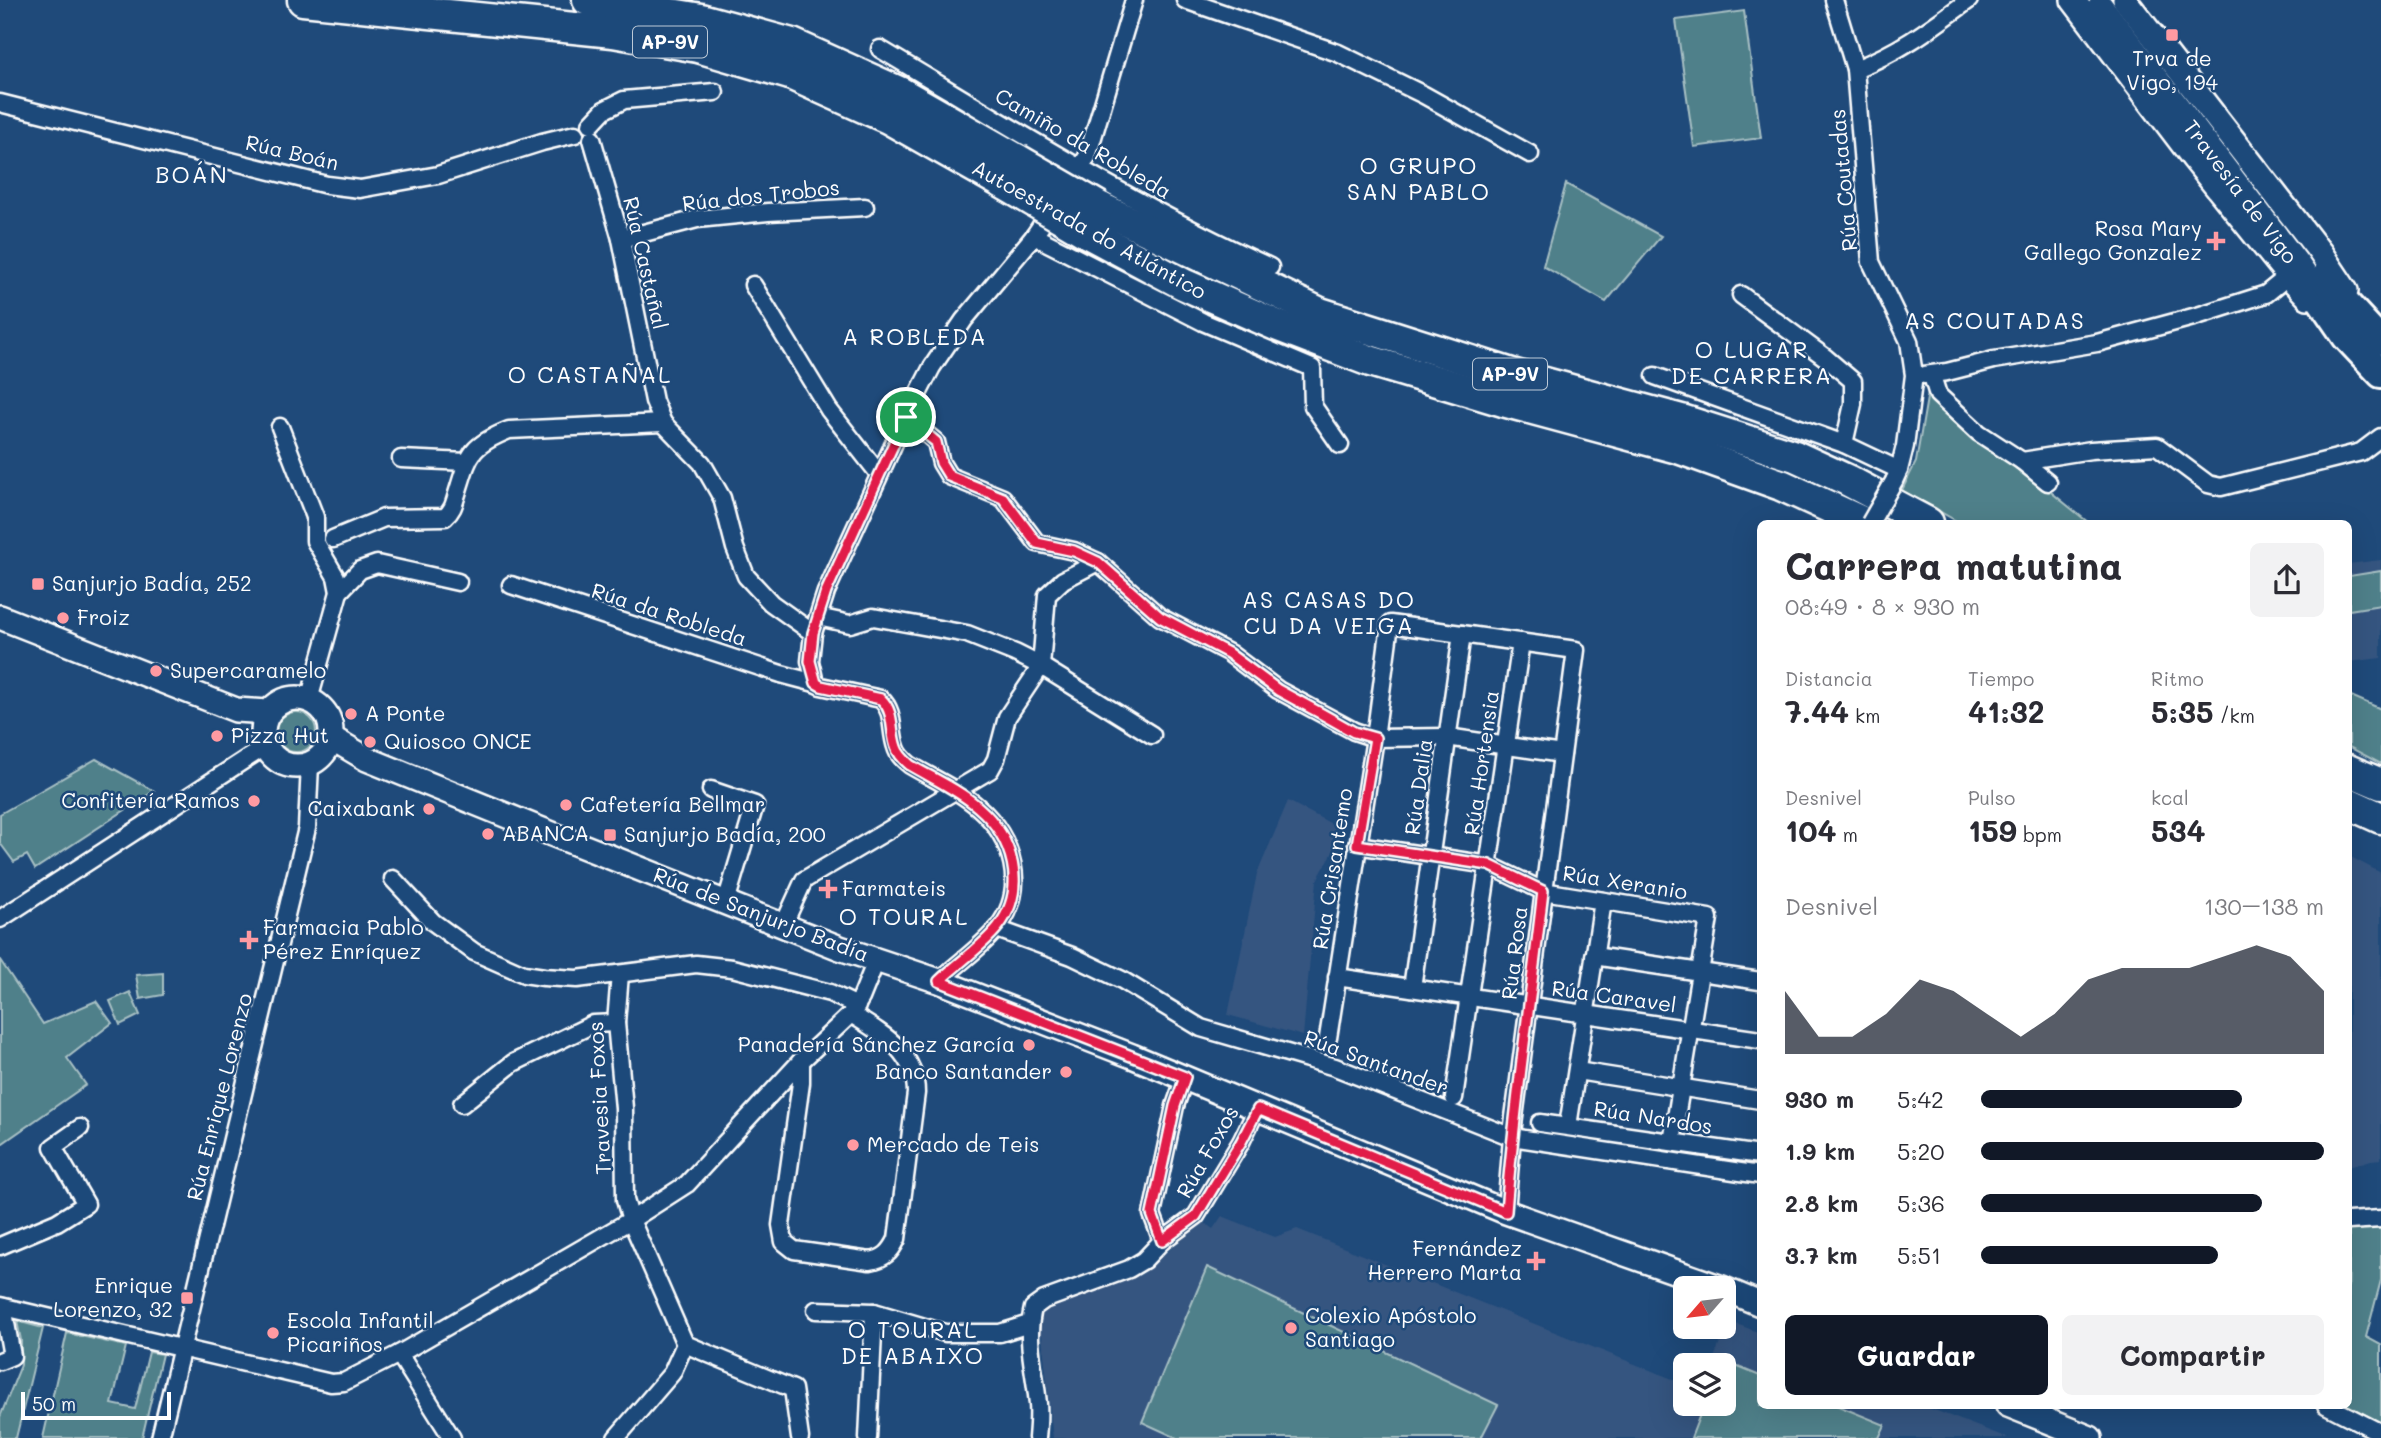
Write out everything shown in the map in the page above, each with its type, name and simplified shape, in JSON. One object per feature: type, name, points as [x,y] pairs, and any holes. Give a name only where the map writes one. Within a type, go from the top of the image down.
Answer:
[{"type":"highway","name":"Autoestrada do Atlántico","points":[[303,0],[613,32],[698,47],[790,74],[1013,173]]},
{"type":"highway","name":"Autoestrada do Atlántico","points":[[589,0],[701,19],[792,44],[901,93],[1013,173],[1092,220],[1183,284],[1276,325],[1359,356],[1503,401],[1678,448],[1782,485],[1858,520]]},
{"type":"highway","name":"Autoestrada do Atlántico","points":[[1092,220],[1320,313],[1515,376],[1685,421],[1795,456],[1922,520]]},
{"type":"highway","points":[[2352,772],[2381,784]]},
{"type":"highway","points":[[2352,805],[2381,818]]},
{"type":"main road","points":[[2073,0],[2194,159],[2285,272],[2364,334]]},
{"type":"main road","name":"Travesía de Vigo","points":[[2111,3],[2364,334],[2381,374]]},
{"type":"main road","name":"Rúa de Sanjurjo Badía","points":[[0,617],[236,710],[268,712],[286,700],[309,700]]},
{"type":"main road","points":[[309,700],[327,715],[331,726],[327,749],[315,761]]},
{"type":"main road","name":"Rúa de Sanjurjo Badía","points":[[236,710],[279,762],[289,766],[315,761],[366,759]]},
{"type":"main road","points":[[264,741],[263,724],[268,712]]},
{"type":"main road","name":"Rúa de Sanjurjo Badía","points":[[330,737],[366,759],[783,926],[939,981],[1185,1077],[1506,1212],[1689,1276]]},
{"type":"main road","name":"Rúa de Sanjurjo Badía","points":[[1736,1294],[1757,1303]]},
{"type":"main road","points":[[2017,1409],[2080,1436]]},
{"type":"street","points":[[816,683],[810,661],[813,633],[826,592],[879,474],[932,367],[964,320],[1034,236],[1080,168],[1092,143],[1134,0]]},
{"type":"street","points":[[1185,0],[1338,53],[1424,95],[1530,154]]},
{"type":"street","name":"Rúa Coutadas","points":[[1834,0],[1856,69],[1871,262],[1909,341],[1914,375],[1905,446],[1896,475],[1872,520]]},
{"type":"street","points":[[1856,69],[1886,57],[1969,0]]},
{"type":"street","name":"Camiño da Robleda","points":[[880,49],[1080,168],[1204,237],[1270,267]]},
{"type":"street","points":[[592,131],[604,110],[624,100],[715,93]]},
{"type":"street","name":"Rúa Boán","points":[[0,103],[327,184],[360,189],[438,175],[575,134],[578,124],[584,122],[592,131]]},
{"type":"street","name":"Rúa Castañal","points":[[592,131],[621,239],[654,401],[663,423],[702,463],[723,498],[735,548],[746,576],[771,603],[813,633]]},
{"type":"street","name":"Rúa dos Trobos","points":[[621,239],[698,219],[865,207]]},
{"type":"street","points":[[1034,236],[1203,322],[1312,368],[1313,406],[1340,445]]},
{"type":"street","points":[[1914,375],[1932,376],[1994,360],[2097,343],[2266,294],[2282,281],[2285,272]]},
{"type":"street","points":[[753,285],[830,410],[879,474]]},
{"type":"street","points":[[1741,295],[1826,358],[1853,382],[1853,404],[1844,444]]},
{"type":"street","points":[[1655,376],[1844,444],[1896,475]]},
{"type":"street","points":[[1932,376],[1938,395],[1979,433],[2048,482]]},
{"type":"street","points":[[906,417],[936,442],[941,463],[949,476],[1003,498],[1037,543],[1074,551],[1098,562],[1160,617],[1228,653],[1278,690],[1354,732],[1375,738],[1447,737],[1562,754]]},
{"type":"street","points":[[333,539],[384,518],[444,517],[452,510],[472,452],[487,439],[509,430],[663,423]]},
{"type":"street","points":[[280,427],[315,517],[315,541],[337,577],[339,592],[309,700]]},
{"type":"street","points":[[2022,461],[2091,450],[2157,446],[2208,484],[2221,487],[2361,452],[2381,437]]},
{"type":"street","points":[[401,458],[467,461]]},
{"type":"street","points":[[783,926],[804,880],[990,770],[996,759],[1007,717],[1041,666],[1047,595],[1063,580],[1098,562]]},
{"type":"street","points":[[339,592],[360,570],[377,565],[458,582]]},
{"type":"street","name":"Rúa da Robleda","points":[[511,585],[780,674],[881,699],[887,704],[896,747],[901,757],[969,800],[992,821],[1002,834],[1010,853],[1015,886],[1011,904],[997,929],[939,981]]},
{"type":"street","points":[[818,617],[850,624],[873,617],[967,634],[1041,666],[1152,735]]},
{"type":"street","name":"Rúa Crisantemo","points":[[1328,1038],[1390,624],[1462,634]]},
{"type":"street","points":[[1462,634],[1521,642]]},
{"type":"street","name":"Rúa Dalia","points":[[1412,988],[1462,634]]},
{"type":"street","name":"Rúa Rosa","points":[[1512,1137],[1576,650],[1521,642]]},
{"type":"street","name":"Rúa Hortensia","points":[[1454,1098],[1521,642]]},
{"type":"street","points":[[0,919],[264,741]]},
{"type":"street","name":"Rúa Enrique Lorenzo","points":[[160,1438],[307,828],[315,761]]},
{"type":"street","points":[[711,790],[755,805],[726,902]]},
{"type":"street","name":"Rúa Xeranio","points":[[1357,845],[1489,865],[1543,891],[1709,918],[1672,1142]]},
{"type":"street","points":[[393,879],[433,922],[474,952],[524,974],[577,979],[696,964],[732,968],[830,993],[854,1010],[902,1052],[916,1078],[897,1239],[887,1255],[878,1259],[870,1261],[794,1250],[783,1241],[781,1225],[801,1083],[801,1061]]},
{"type":"street","points":[[1569,1126],[1603,901]]},
{"type":"street","name":"Rúa Santander","points":[[997,929],[1072,956],[1122,981],[1201,1028],[1335,1067],[1512,1137],[1757,1175]]},
{"type":"street","points":[[1594,956],[1757,981]]},
{"type":"street","points":[[0,1361],[12,1356],[2,1307],[331,1383],[344,1382],[399,1354],[631,1220],[687,1184],[801,1061],[854,1010],[876,961]]},
{"type":"street","name":"Travesia Foxos","points":[[620,974],[616,1023],[624,1108],[625,1200],[631,1220],[685,1344]]},
{"type":"street","name":"Rúa Caravel","points":[[1337,977],[1757,1040]]},
{"type":"street","points":[[462,1104],[513,1063],[593,1024],[616,1023]]},
{"type":"street","points":[[1577,1071],[1757,1100]]},
{"type":"street","name":"Rúa Foxos","points":[[1162,1241],[1152,1214],[1175,1106],[1185,1077]]},
{"type":"street","name":"Rúa Foxos","points":[[1029,1324],[1032,1308],[1044,1300],[1129,1269],[1144,1260],[1162,1241],[1196,1216],[1258,1109]]},
{"type":"street","name":"Rúa Nardos","points":[[1539,1123],[1757,1155]]},
{"type":"street","points":[[0,1246],[57,1222],[86,1204],[53,1147],[80,1128]]},
{"type":"street","points":[[1506,1212],[1512,1137]]},
{"type":"street","points":[[2352,1220],[2381,1219]]},
{"type":"street","points":[[816,1310],[874,1312],[945,1333],[1000,1333],[1029,1324],[1030,1354],[1038,1406],[1037,1438]]},
{"type":"street","points":[[868,1438],[874,1312]]},
{"type":"street","points":[[616,1438],[672,1373],[685,1344],[793,1389],[800,1438]]},
{"type":"street","points":[[399,1354],[452,1438]]},
{"type":"street","points":[[2334,1409],[2381,1433]]},
{"type":"shaded area","points":[[2381,560],[2381,658],[2352,662],[2352,564]]},
{"type":"shaded area","points":[[1288,801],[1345,831],[1317,880],[1303,1036],[1228,1015],[1257,874]]},
{"type":"shaded area","points":[[2352,858],[2381,873],[2381,1159],[2352,1166]]},
{"type":"shaded area","name":"Colexio Apóstolo Santiago","points":[[1222,1216],[1275,1237],[1297,1229],[1673,1379],[1673,1416],[1736,1416],[1736,1353],[1716,1353],[1722,1339],[1736,1339],[1736,1324],[1757,1332],[1757,1409],[1932,1409],[2008,1438],[1053,1438],[1042,1336],[1039,1333],[1040,1316],[1044,1311],[1142,1274],[1202,1221],[1213,1229]]},
{"type":"green space","points":[[1744,11],[1761,138],[1694,147],[1676,20]]},
{"type":"green space","points":[[1566,184],[1661,236],[1606,302],[1543,266]]},
{"type":"green space","points":[[1928,392],[2085,520],[1955,520],[1902,490],[1916,462]]},
{"type":"green space","points":[[2381,571],[2381,605],[2352,610],[2352,576]]},
{"type":"green space","points":[[2352,696],[2381,709],[2381,764],[2352,749]]},
{"type":"green space","points":[[296,712],[304,713],[310,718],[315,724],[315,740],[310,746],[304,751],[296,752],[288,751],[282,746],[277,740],[276,732],[277,724],[282,718],[288,713]]},
{"type":"green space","points":[[96,759],[154,791],[35,869],[27,855],[14,862],[0,843],[0,814]]},
{"type":"green space","points":[[0,960],[43,1024],[96,1001],[112,1023],[67,1058],[86,1085],[0,1145]]},
{"type":"green space","points":[[163,973],[163,995],[140,999],[136,975]]},
{"type":"green space","points":[[130,992],[140,1015],[120,1025],[110,1001]]},
{"type":"green space","points":[[2381,1227],[2381,1280],[2366,1337],[2381,1345],[2381,1423],[2352,1408],[2352,1229]]},
{"type":"green space","points":[[1207,1267],[1498,1405],[1481,1438],[1177,1438],[1142,1422]]},
{"type":"green space","points":[[17,1321],[43,1328],[16,1438],[0,1438],[0,1417],[21,1365],[21,1340]]},
{"type":"green space","points":[[67,1333],[126,1346],[112,1404],[135,1409],[149,1352],[162,1354],[142,1438],[43,1438]]},
{"type":"green space","points":[[1736,1366],[1757,1375],[1757,1409],[1846,1409],[1885,1425],[1879,1438],[1691,1438],[1699,1416],[1736,1416]]},
{"type":"place","name":"Trva de Vigo, 194","points":[[2172,35]]},
{"type":"place","name":"Rosa Mary Gallego Gonzalez","points":[[2216,241]]},
{"type":"place","name":"Sanjurjo Badía, 252","points":[[38,584]]},
{"type":"place","name":"Froiz","points":[[63,618]]},
{"type":"place","name":"Supercaramelo","points":[[156,671]]},
{"type":"place","name":"A Ponte","points":[[351,714]]},
{"type":"place","name":"Pizza Hut","points":[[217,736]]},
{"type":"place","name":"Quiosco ONCE","points":[[370,742]]},
{"type":"place","name":"Confitería Ramos","points":[[254,801]]},
{"type":"place","name":"Cafetería Bellmar","points":[[566,805]]},
{"type":"place","name":"Caixabank","points":[[429,809]]},
{"type":"place","name":"ABANCA","points":[[488,834]]},
{"type":"place","name":"Sanjurjo Badía, 200","points":[[610,835]]},
{"type":"place","name":"Farmateis","points":[[828,889]]},
{"type":"place","name":"Farmacia Pablo Pérez Enríquez","points":[[249,940]]},
{"type":"place","name":"Panadería Sánchez García","points":[[1029,1045]]},
{"type":"place","name":"Banco Santander","points":[[1066,1072]]},
{"type":"place","name":"Mercado de Teis","points":[[853,1145]]},
{"type":"place","name":"Fernández Herrero Marta","points":[[1536,1261]]},
{"type":"place","name":"Enrique Lorenzo, 32","points":[[187,1298]]},
{"type":"place","name":"Colexio Apóstolo Santiago","points":[[1291,1328]]},
{"type":"place","name":"Escola Infantil Picariños","points":[[273,1333]]},
{"type":"district","name":"BOÁN","points":[[192,175]]},
{"type":"district","name":"O GRUPO SAN PABLO","points":[[1419,179]]},
{"type":"district","name":"AS COUTADAS","points":[[1995,321]]},
{"type":"district","name":"A ROBLEDA","points":[[915,337]]},
{"type":"district","name":"O LUGAR DE CARRERA","points":[[1752,363]]},
{"type":"district","name":"O CASTAÑAL","points":[[590,375]]},
{"type":"district","name":"AS CASAS DO CU DA VEIGA","points":[[1329,613]]},
{"type":"district","name":"O TOURAL","points":[[904,917]]},
{"type":"district","name":"O TOURAL DE ABAIXO","points":[[913,1343]]},
{"type":"route","points":[[906,417],[936,442],[941,463],[949,476],[1003,498],[1037,543],[1074,551],[1098,562],[1160,617],[1228,653],[1278,690],[1354,732],[1375,738],[1357,845],[1489,865],[1543,891],[1513,1125],[1506,1212],[1258,1109],[1196,1216],[1162,1241],[1152,1214],[1175,1106],[1185,1077],[939,981],[997,929],[1005,916],[1015,886],[1010,853],[1002,834],[979,808],[901,757],[896,747],[887,704],[881,699],[821,686],[816,683],[811,672],[810,661],[813,633],[826,592],[906,417]]}]
